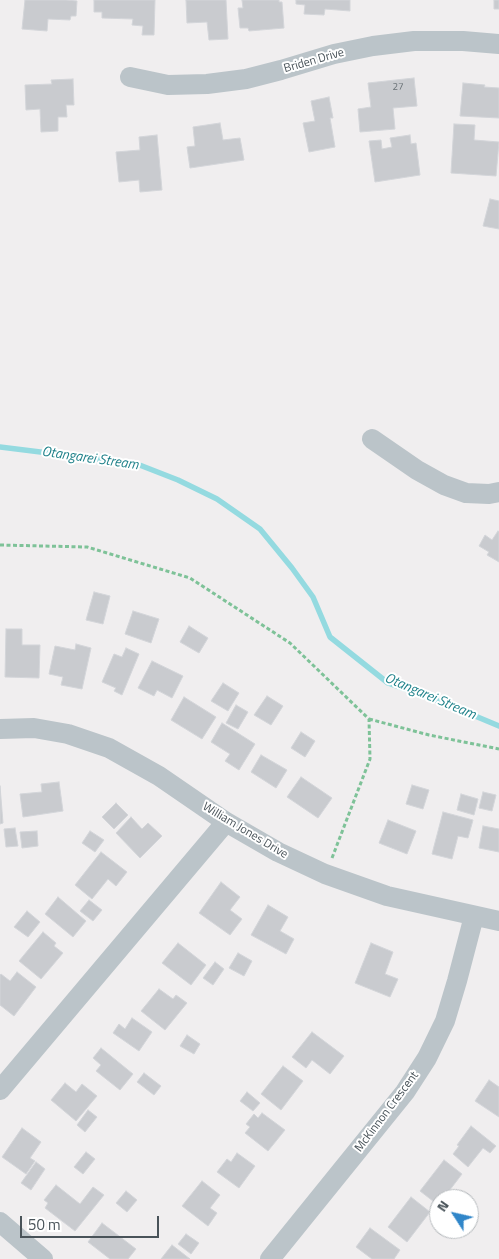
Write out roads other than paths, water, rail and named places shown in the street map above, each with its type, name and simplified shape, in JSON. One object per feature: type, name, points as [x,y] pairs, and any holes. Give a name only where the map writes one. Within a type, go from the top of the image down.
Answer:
[{"type":"street","name":"Briden Drive","points":[[130,77],[168,85],[208,84],[246,79],[334,54],[373,46],[414,41],[463,41],[499,44]]},
{"type":"street","points":[[372,438],[417,470],[444,485],[466,493],[489,494],[499,492]]},
{"type":"street","name":"William Jones Drive","points":[[0,729],[34,728],[68,734],[109,748],[159,776],[226,822],[278,852],[325,874],[386,896],[499,921]]},
{"type":"street","points":[[0,1090],[226,822]]},
{"type":"street","name":"McKinnon Crescent","points":[[270,1259],[405,1092],[426,1058],[445,1021],[474,916]]},
{"type":"street","points":[[0,1222],[43,1259]]},
{"type":"waterway","name":"Otangarei Stream","points":[[0,447],[137,464],[178,480],[217,499],[260,529],[292,568],[313,597],[330,637],[388,683],[444,703],[499,726]]}]
